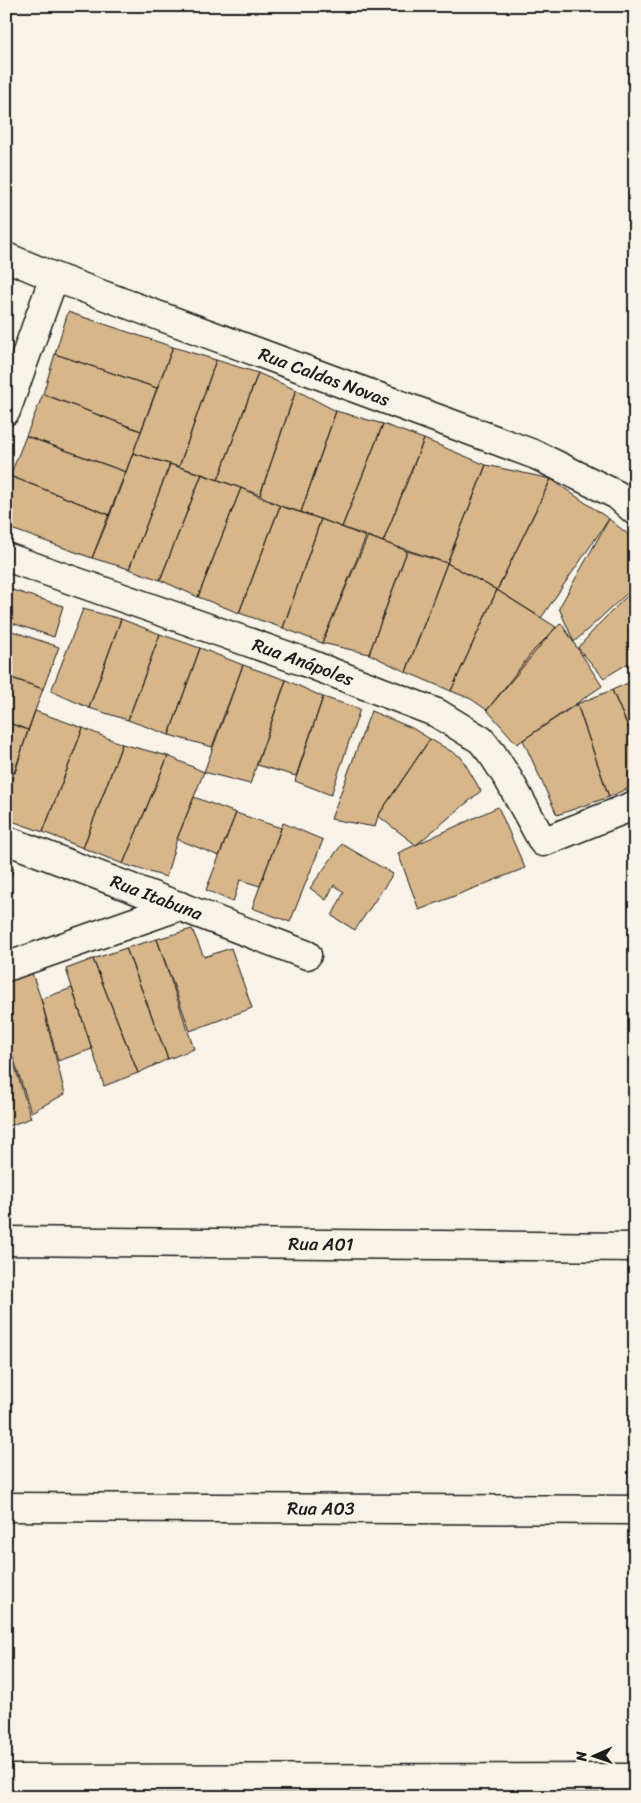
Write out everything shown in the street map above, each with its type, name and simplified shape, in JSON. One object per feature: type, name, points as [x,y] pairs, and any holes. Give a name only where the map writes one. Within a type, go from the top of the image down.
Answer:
[{"type":"street","name":"Rua Caldas Novas","points":[[6,257],[54,277],[536,455],[617,494],[635,510]]},
{"type":"street","points":[[6,411],[54,277]]},
{"type":"street","name":"Rua Anápoles","points":[[6,557],[305,662],[437,713],[480,740],[493,755],[543,842],[635,804]]},
{"type":"street","name":"Rua Itabuna","points":[[6,840],[307,955]]},
{"type":"street","points":[[6,967],[180,906]]},
{"type":"street","name":"Rua A01","points":[[6,1241],[635,1247]]},
{"type":"street","name":"Rua A03","points":[[6,1507],[635,1510]]},
{"type":"street","points":[[6,1780],[635,1778]]},
{"type":"building","points":[[68,312],[173,347],[157,388],[55,354]]},
{"type":"building","points":[[173,347],[216,360],[179,467],[133,453]]},
{"type":"building","points":[[55,354],[157,388],[141,431],[43,394]]},
{"type":"building","points":[[216,360],[258,373],[218,480],[179,467]]},
{"type":"building","points":[[258,373],[296,390],[260,495],[218,480]]},
{"type":"building","points":[[296,390],[336,411],[301,512],[280,506],[260,495]]},
{"type":"building","points":[[43,394],[141,431],[126,472],[26,436]]},
{"type":"building","points":[[336,411],[383,424],[342,527],[301,512]]},
{"type":"building","points":[[383,424],[424,439],[383,542],[342,527]]},
{"type":"building","points":[[26,436],[126,472],[110,515],[10,476]]},
{"type":"building","points":[[424,439],[486,465],[447,563],[383,542]]},
{"type":"building","points":[[133,453],[170,464],[129,569],[92,558]]},
{"type":"building","points":[[170,464],[202,474],[160,580],[129,569]]},
{"type":"building","points":[[486,465],[551,479],[497,590],[447,563]]},
{"type":"building","points":[[202,474],[241,488],[198,597],[160,580]]},
{"type":"building","points":[[10,476],[110,515],[92,558],[6,527],[6,485]]},
{"type":"building","points":[[551,479],[609,519],[541,618],[497,590]]},
{"type":"building","points":[[241,488],[280,506],[239,613],[198,597]]},
{"type":"building","points":[[280,506],[321,519],[283,628],[239,613]]},
{"type":"building","points":[[321,519],[366,537],[322,643],[283,628]]},
{"type":"building","points":[[609,519],[635,540],[635,586],[574,642],[559,608]]},
{"type":"building","points":[[368,536],[407,551],[369,654],[322,643]]},
{"type":"building","points":[[407,551],[447,563],[406,672],[369,654]]},
{"type":"building","points":[[447,563],[497,590],[451,691],[406,672]]},
{"type":"building","points":[[6,588],[63,606],[54,637],[6,621]]},
{"type":"building","points":[[635,588],[635,659],[604,678],[578,648]]},
{"type":"building","points":[[497,590],[556,627],[487,710],[471,699],[451,691]]},
{"type":"building","points":[[83,609],[121,619],[89,708],[51,691]]},
{"type":"building","points":[[121,619],[160,634],[128,720],[89,708]]},
{"type":"building","points":[[561,623],[602,686],[517,744],[487,710],[534,650]]},
{"type":"building","points":[[6,629],[59,647],[43,689],[6,676]]},
{"type":"building","points":[[160,634],[200,648],[169,735],[128,720]]},
{"type":"building","points":[[200,648],[243,665],[212,747],[169,735]]},
{"type":"building","points":[[243,665],[286,680],[250,784],[204,772]]},
{"type":"building","points":[[6,676],[43,689],[28,730],[6,722]]},
{"type":"building","points":[[286,680],[323,697],[296,776],[257,765]]},
{"type":"building","points":[[635,680],[635,743],[612,690]]},
{"type":"building","points":[[612,690],[635,743],[635,785],[609,797],[577,704]]},
{"type":"building","points":[[323,697],[360,709],[331,795],[295,781]]},
{"type":"building","points":[[577,704],[609,797],[557,815],[523,740]]},
{"type":"building","points":[[35,711],[83,728],[43,832],[6,819],[6,796]]},
{"type":"building","points":[[371,711],[412,728],[430,739],[378,816],[375,827],[331,819]]},
{"type":"building","points":[[6,722],[28,730],[15,773],[6,770]]},
{"type":"building","points":[[83,728],[122,744],[83,848],[43,832]]},
{"type":"building","points":[[430,739],[461,757],[481,791],[416,845],[378,816]]},
{"type":"building","points":[[122,744],[168,756],[123,864],[83,848]]},
{"type":"building","points":[[168,756],[204,772],[177,839],[166,877],[123,864]]},
{"type":"building","points":[[194,797],[236,813],[219,856],[177,839]]},
{"type":"building","points":[[498,807],[525,868],[419,910],[398,853]]},
{"type":"building","points":[[236,813],[281,828],[260,886],[240,880],[233,902],[206,890]]},
{"type":"building","points":[[283,823],[323,840],[290,922],[252,908]]},
{"type":"building","points":[[342,844],[393,874],[355,930],[332,916],[344,892],[334,885],[326,900],[310,888]]},
{"type":"building","points":[[6,865],[14,868],[6,890]]},
{"type":"building","points":[[192,929],[204,957],[231,948],[252,1008],[190,1031],[157,939]]},
{"type":"building","points":[[157,939],[194,1049],[168,1059],[126,948]]},
{"type":"building","points":[[126,948],[168,1059],[138,1073],[93,959]]},
{"type":"building","points":[[93,959],[138,1073],[104,1086],[66,969]]},
{"type":"building","points":[[32,973],[41,999],[65,1094],[31,1112],[6,1035],[6,981]]},
{"type":"building","points":[[72,988],[92,1049],[58,1061],[41,999]]},
{"type":"building","points":[[6,1038],[31,1118],[6,1127]]}]
